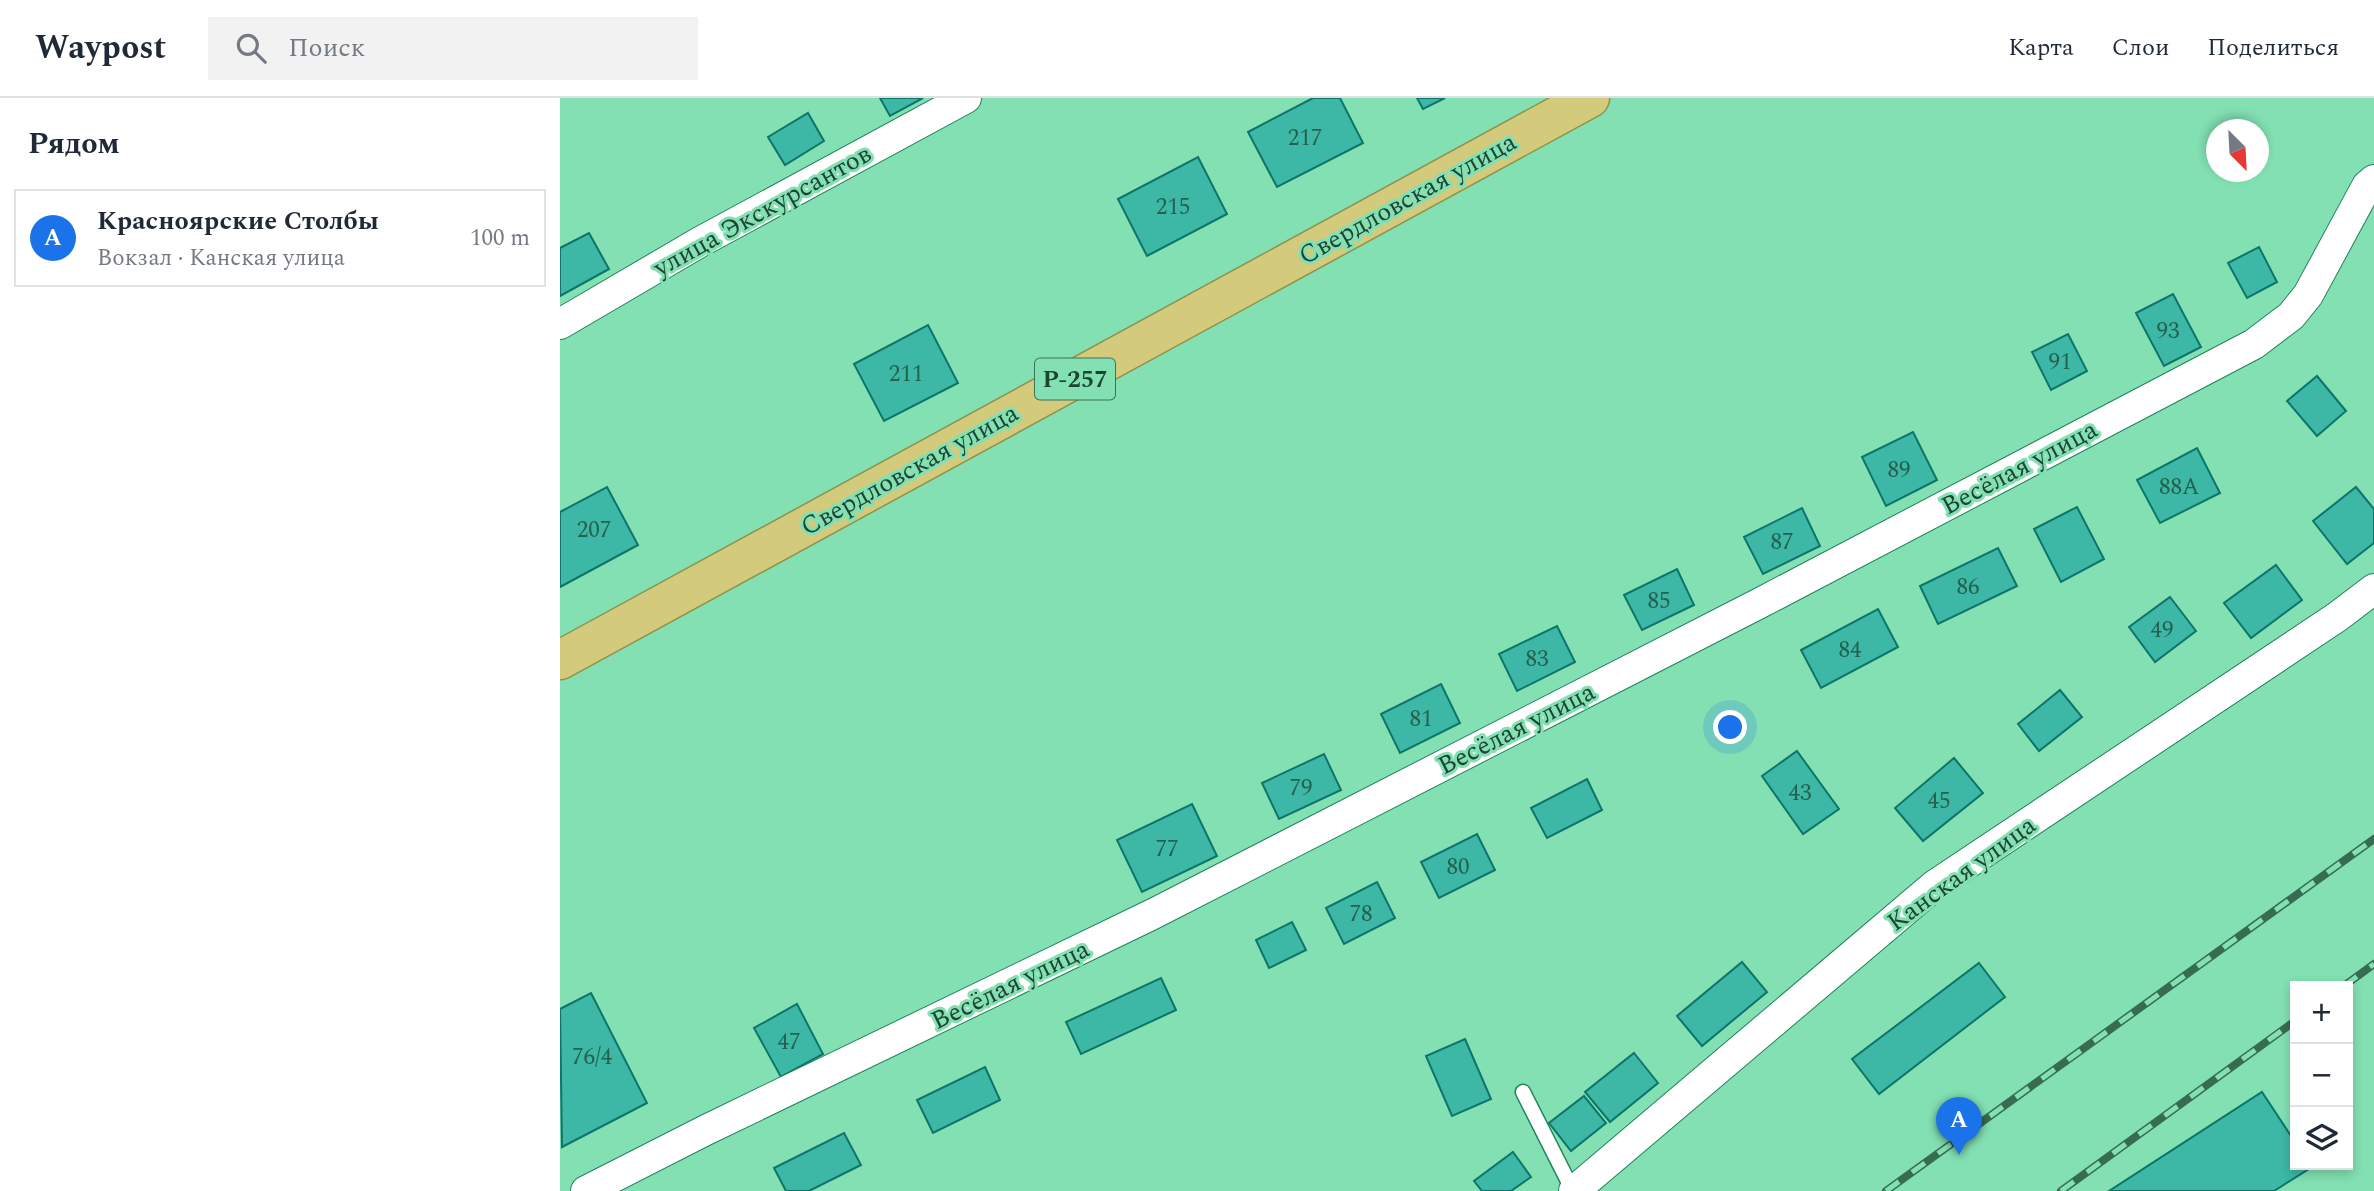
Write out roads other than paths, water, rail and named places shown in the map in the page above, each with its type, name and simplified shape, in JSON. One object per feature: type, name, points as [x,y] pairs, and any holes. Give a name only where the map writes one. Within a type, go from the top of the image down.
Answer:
[{"type":"highway","name":"Свердловская улица","points":[[560,660],[1587,99]]},
{"type":"street","name":"улица Экскурсантов","points":[[560,324],[701,242],[966,98]]},
{"type":"street","name":"Весёлая улица","points":[[586,1191],[706,1130],[1166,908],[1760,603],[2253,344],[2291,316],[2308,295],[2367,186],[2374,180]]},
{"type":"street","name":"Канская улица","points":[[1574,1191],[1935,885],[2337,617],[2374,589]]},
{"type":"lane","points":[[1523,1092],[1574,1191]]},
{"type":"railway","points":[[1886,1191],[2374,839]]},
{"type":"railway","points":[[2351,981],[2374,964]]},
{"type":"railway","points":[[2061,1191],[2290,1025]]},
{"type":"place","name":"Красноярские Столбы","points":[[1959,1155]]}]
